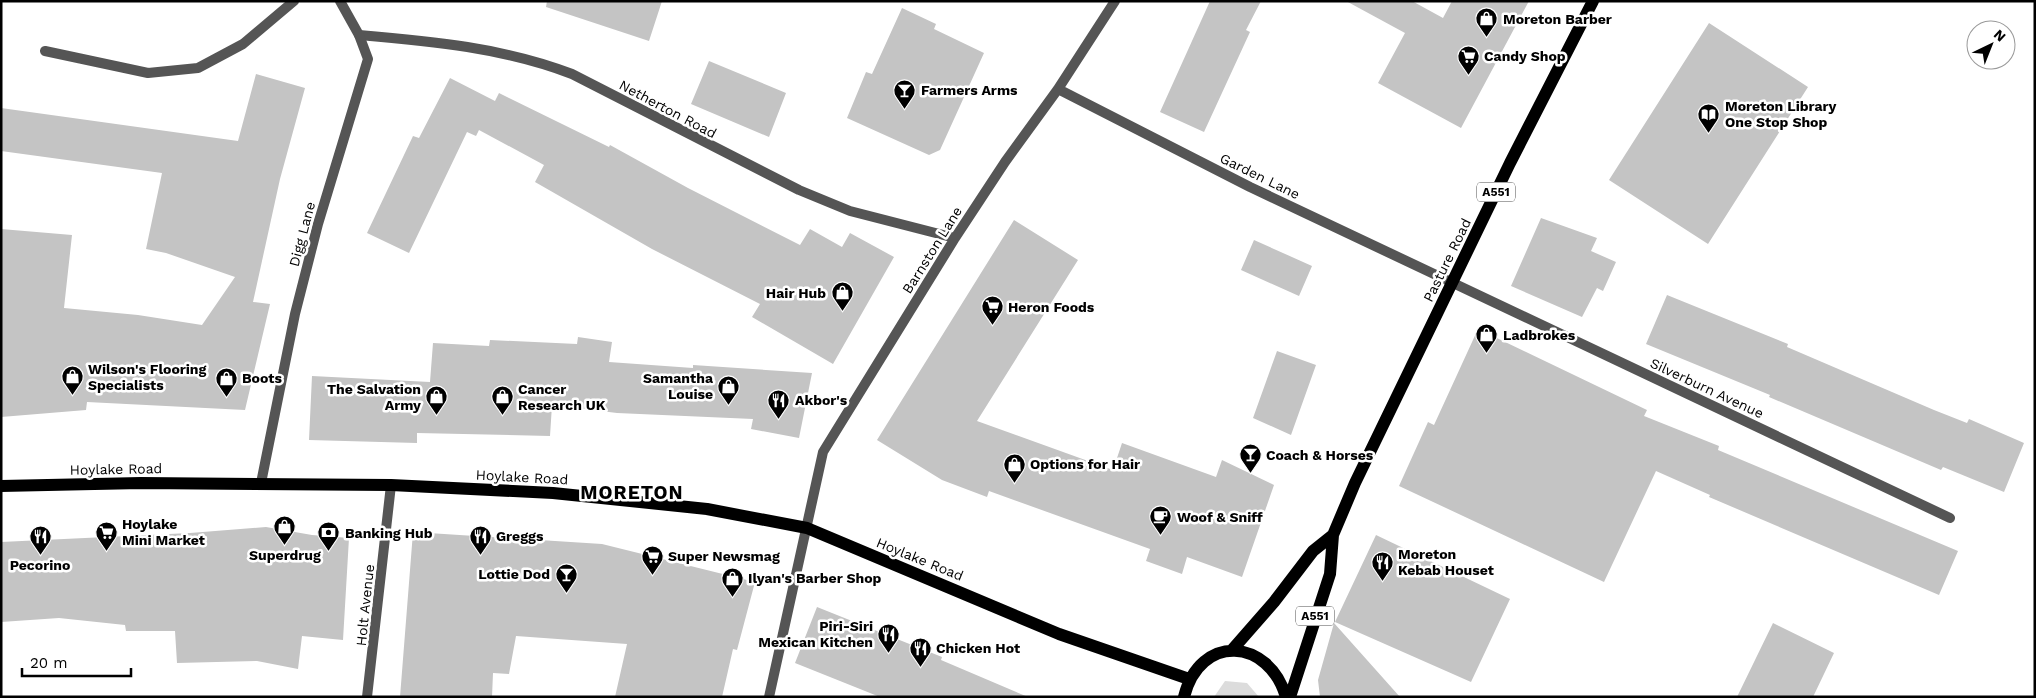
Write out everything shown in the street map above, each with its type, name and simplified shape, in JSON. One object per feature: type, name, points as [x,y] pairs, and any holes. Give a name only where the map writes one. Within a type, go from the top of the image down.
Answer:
[{"type":"main road","name":"Pasture Road","points":[[1290,697],[1330,574],[1333,535],[1359,474],[1510,163],[1593,1]]},
{"type":"main road","name":"Hoylake Road","points":[[1,486],[261,483],[391,485],[553,493],[707,509],[807,528],[1060,634],[1189,679]]},
{"type":"main road","name":"Pasture Road","points":[[1232,650],[1274,602],[1313,551],[1333,535]]},
{"type":"main road","points":[[1184,697],[1189,679],[1196,670],[1213,655],[1232,650],[1247,652],[1264,662],[1283,686],[1286,697]]},
{"type":"street","points":[[45,50],[148,73],[198,68],[243,44],[294,1]]},
{"type":"street","name":"Digg Lane","points":[[261,483],[297,305],[318,224],[368,59],[360,35],[340,1]]},
{"type":"street","name":"Barnston Lane","points":[[769,697],[823,452],[955,238],[1006,162],[1058,90],[1115,1]]},
{"type":"street","name":"Netherton Road","points":[[360,35],[415,40],[537,60],[572,74],[799,190],[850,211],[955,238]]},
{"type":"street","name":"Garden Lane","points":[[1058,90],[1452,283]]},
{"type":"street","name":"Silverburn Avenue","points":[[1452,283],[1950,518]]},
{"type":"street","name":"Holt Avenue","points":[[367,697],[391,485]]},
{"type":"shaded area","points":[[1225,681],[1247,683],[1259,697],[1214,697]]},
{"type":"building","points":[[547,1],[662,1],[649,41],[546,7]]},
{"type":"building","points":[[1210,1],[1261,1],[1246,30],[1250,32],[1204,132],[1160,112]]},
{"type":"building","points":[[1346,1],[1412,1],[1443,18],[1452,1],[1529,1],[1461,128],[1378,83],[1405,33]]},
{"type":"building","points":[[902,8],[936,24],[934,29],[984,53],[940,150],[929,155],[847,118],[866,72],[872,74]]},
{"type":"building","name":"Moreton Library One Stop Shop","points":[[1709,23],[1808,87],[1708,244],[1609,180]]},
{"type":"building","points":[[709,61],[786,93],[769,137],[691,104]]},
{"type":"building","points":[[256,74],[305,88],[280,179],[253,302],[270,304],[245,410],[87,402],[86,410],[1,417],[1,229],[72,235],[64,308],[138,315],[202,325],[235,277],[166,253],[146,249],[162,173],[1,151],[1,108],[238,141]]},
{"type":"building","points":[[450,78],[495,101],[499,93],[609,147],[610,145],[688,188],[800,245],[810,229],[842,247],[850,233],[894,257],[833,364],[752,317],[760,304],[652,249],[535,182],[544,165],[479,130],[476,136],[467,132],[409,253],[367,233],[413,136],[419,138]]},
{"type":"building","points":[[1541,218],[1597,238],[1591,251],[1616,262],[1603,291],[1597,288],[1582,317],[1511,286]]},
{"type":"building","points":[[1014,220],[1078,260],[977,421],[1113,470],[1122,443],[1216,477],[1222,460],[1274,485],[1242,577],[1187,557],[1182,574],[1146,561],[1150,549],[989,491],[987,497],[942,480],[877,440]]},
{"type":"building","points":[[1254,240],[1312,266],[1299,296],[1241,270]]},
{"type":"building","points":[[1667,295],[1788,344],[1787,347],[1934,410],[1967,423],[1969,419],[2024,443],[2004,492],[1943,467],[1941,470],[1769,397],[1770,395],[1646,344]]},
{"type":"building","points":[[1478,329],[1647,410],[1644,416],[1719,446],[1718,450],[1958,551],[1939,595],[1709,497],[1710,495],[1656,471],[1604,582],[1399,486],[1428,422],[1434,425]]},
{"type":"building","points":[[578,337],[612,342],[609,362],[693,368],[693,365],[812,373],[799,438],[751,429],[753,419],[617,413],[552,405],[550,436],[417,433],[417,443],[309,440],[312,376],[430,382],[433,343],[489,346],[490,340],[577,344]]},
{"type":"building","points":[[1277,351],[1316,365],[1291,435],[1253,418]]},
{"type":"building","points":[[266,527],[312,535],[349,538],[343,640],[302,636],[298,669],[257,661],[177,663],[175,631],[126,631],[125,625],[59,618],[1,622],[1,542],[190,533]]},
{"type":"building","points":[[413,532],[602,544],[755,582],[737,650],[733,649],[722,697],[615,697],[627,644],[516,636],[509,674],[493,673],[492,697],[400,697]]},
{"type":"building","points":[[1376,535],[1510,599],[1471,682],[1335,622]]},
{"type":"building","points":[[817,607],[942,657],[941,660],[1028,697],[880,697],[795,663]]},
{"type":"building","points":[[1334,623],[1400,697],[1320,697],[1318,680]]},
{"type":"building","points":[[1773,623],[1834,653],[1813,697],[1737,697]]},
{"type":"place","name":"Moreton Barber","points":[[1487,38]]},
{"type":"place","name":"Candy Shop","points":[[1468,75]]},
{"type":"place","name":"Farmers Arms","points":[[905,109]]},
{"type":"place","name":"Moreton Library One Stop Shop","points":[[1709,133]]},
{"type":"place","name":"Hair Hub","points":[[842,312]]},
{"type":"place","name":"Heron Foods","points":[[992,326]]},
{"type":"place","name":"Ladbrokes","points":[[1487,354]]},
{"type":"place","name":"Wilson's Flooring Specialists","points":[[72,396]]},
{"type":"place","name":"Boots","points":[[226,397]]},
{"type":"place","name":"Samantha Louise","points":[[729,405]]},
{"type":"place","name":"The Salvation Army","points":[[437,416]]},
{"type":"place","name":"Cancer Research UK","points":[[502,416]]},
{"type":"place","name":"Akbor's","points":[[779,419]]},
{"type":"place","name":"Coach & Horses","points":[[1250,474]]},
{"type":"place","name":"Options for Hair","points":[[1014,483]]},
{"type":"place","name":"Woof & Sniff","points":[[1161,536]]},
{"type":"place","name":"Superdrug","points":[[285,546]]},
{"type":"place","name":"Hoylake Mini Market","points":[[106,551]]},
{"type":"place","name":"Banking Hub","points":[[329,552]]},
{"type":"place","name":"Greggs","points":[[480,555]]},
{"type":"place","name":"Pecorino","points":[[40,556]]},
{"type":"place","name":"Super Newsmag","points":[[652,575]]},
{"type":"place","name":"Moreton Kebab Houset","points":[[1382,581]]},
{"type":"place","name":"Lottie Dod","points":[[566,593]]},
{"type":"place","name":"Ilyan's Barber Shop","points":[[732,597]]},
{"type":"place","name":"Piri-Siri Mexican Kitchen","points":[[889,653]]},
{"type":"place","name":"Chicken Hot","points":[[920,667]]},
{"type":"district","name":"MORETON","points":[[632,492]]}]
